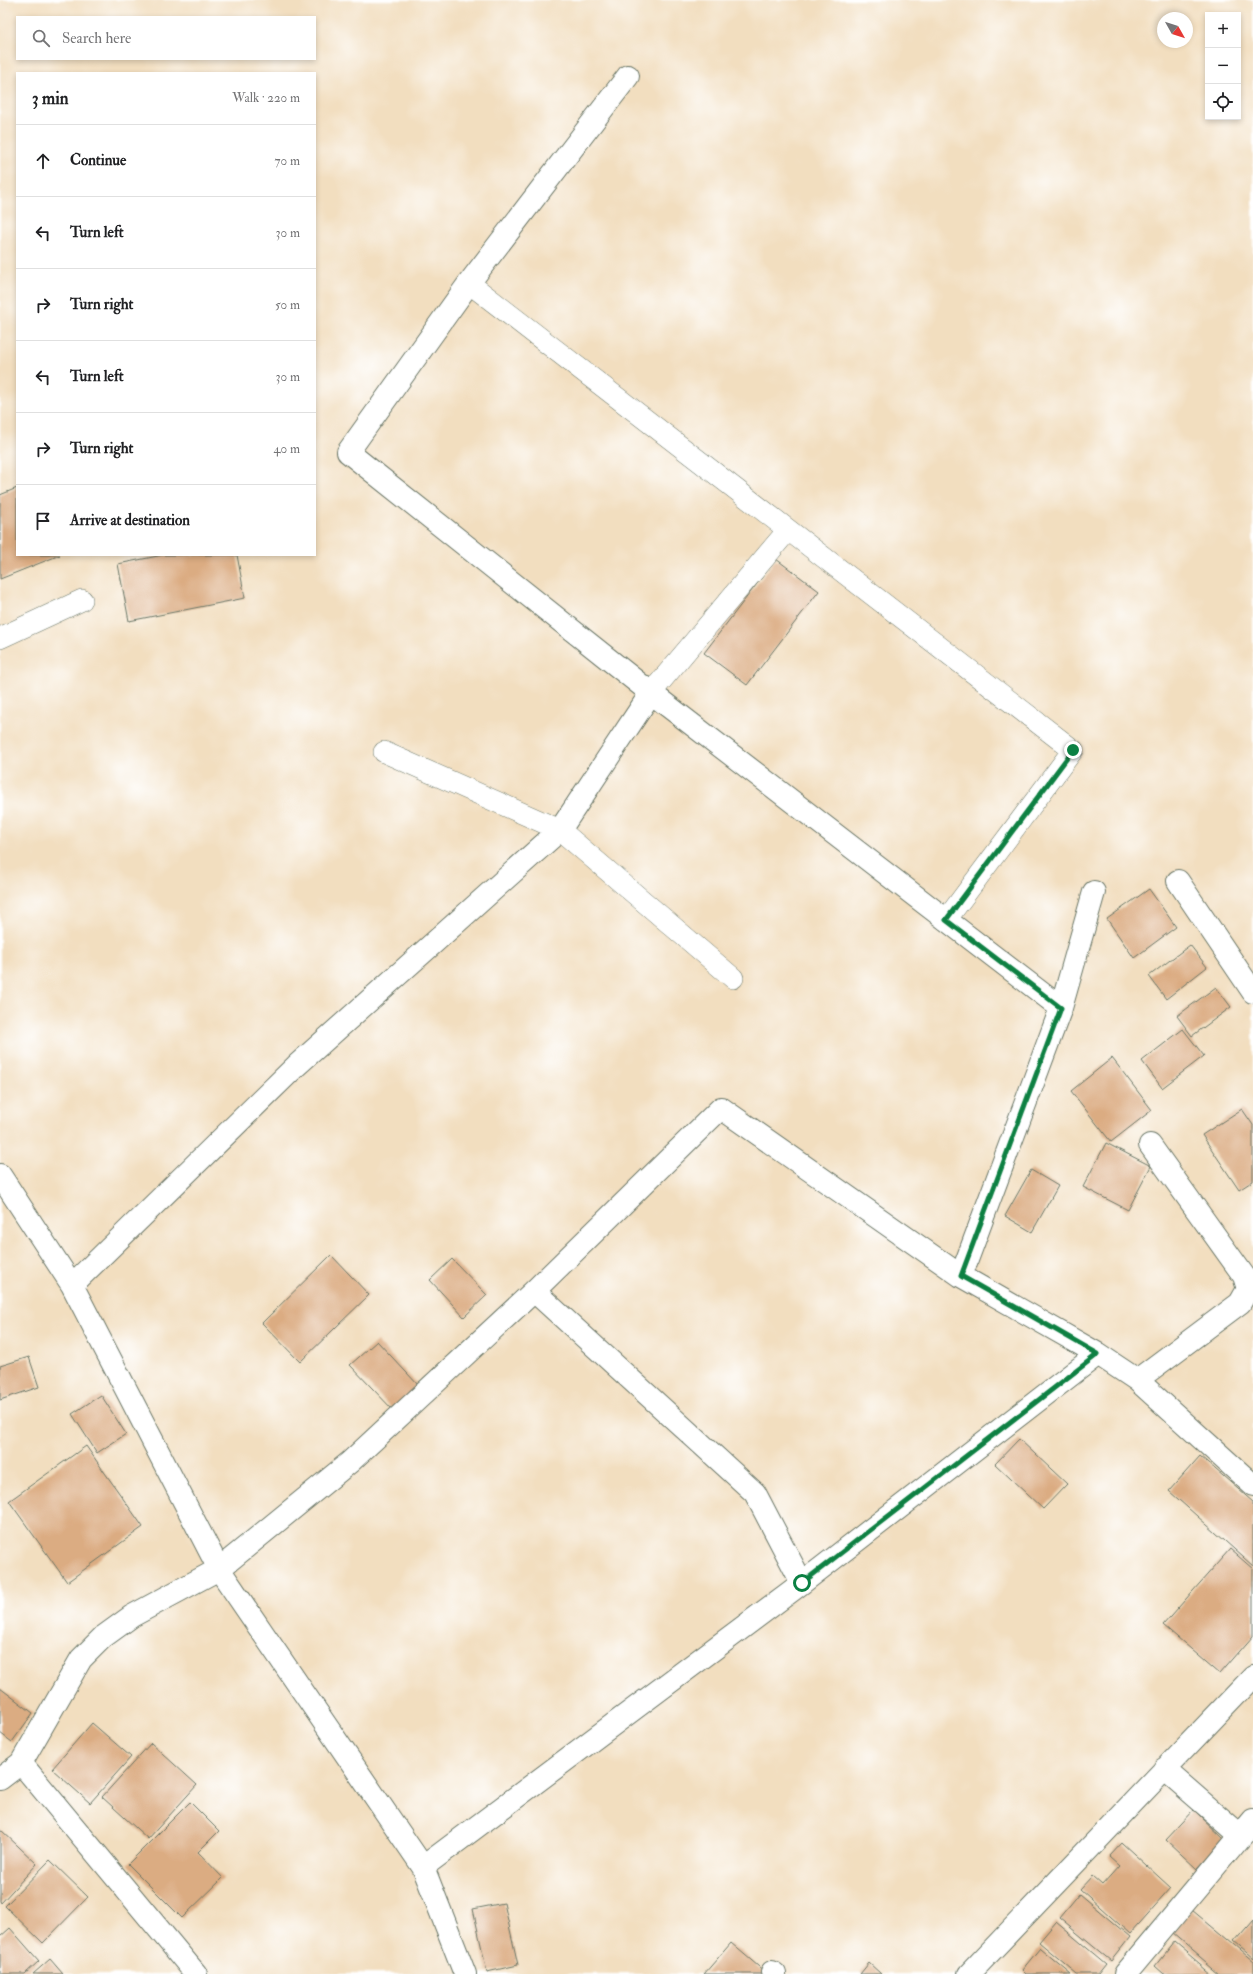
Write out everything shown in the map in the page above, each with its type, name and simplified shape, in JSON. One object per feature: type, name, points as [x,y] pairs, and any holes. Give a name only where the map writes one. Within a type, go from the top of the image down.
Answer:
[{"type":"street","points":[[628,76],[469,283],[348,452],[651,693],[1061,1008]]},
{"type":"street","points":[[72,1285],[296,1066],[560,830],[651,693]]},
{"type":"street","points":[[1178,881],[1253,992]]},
{"type":"street","points":[[961,1276],[1061,1008],[1094,892]]},
{"type":"street","points":[[0,1779],[21,1763],[81,1660],[102,1637],[132,1616],[219,1569],[350,1462],[534,1291],[721,1108],[961,1276],[1098,1354],[1138,1380],[1253,1485]]},
{"type":"street","points":[[1138,1380],[1240,1303],[1248,1289],[1244,1276],[1150,1145]]},
{"type":"street","points":[[0,1175],[72,1285],[219,1569],[423,1867],[465,1974]]},
{"type":"street","points":[[534,1291],[755,1493],[802,1583]]},
{"type":"street","points":[[423,1867],[802,1583],[1098,1354]]},
{"type":"street","points":[[969,1974],[1253,1676]]},
{"type":"street","points":[[21,1763],[196,1974]]},
{"type":"street","points":[[1125,1974],[1247,1828],[1164,1769]]},
{"type":"lane","points":[[469,283],[1073,750],[946,920]]},
{"type":"lane","points":[[651,693],[788,530]]},
{"type":"lane","points":[[0,638],[82,600]]},
{"type":"lane","points":[[384,752],[560,830],[733,978]]},
{"type":"building","points":[[16,488],[16,556],[58,556],[0,579],[0,495]]},
{"type":"building","points":[[158,556],[237,556],[245,598],[129,621],[118,564]]},
{"type":"building","points":[[776,559],[819,591],[747,685],[704,653]]},
{"type":"building","points":[[1149,889],[1176,927],[1134,958],[1107,919]]},
{"type":"building","points":[[1190,945],[1207,967],[1166,999],[1149,976]]},
{"type":"building","points":[[1216,987],[1231,1007],[1192,1036],[1177,1016]]},
{"type":"building","points":[[1183,1029],[1204,1056],[1162,1088],[1142,1061]]},
{"type":"building","points":[[1112,1058],[1152,1110],[1111,1142],[1071,1091]]},
{"type":"building","points":[[1242,1109],[1253,1125],[1253,1181],[1239,1190],[1202,1135]]},
{"type":"building","points":[[1106,1143],[1151,1166],[1128,1210],[1083,1187]]},
{"type":"building","points":[[1031,1170],[1058,1186],[1032,1232],[1005,1216]]},
{"type":"building","points":[[331,1255],[369,1295],[300,1362],[262,1323]]},
{"type":"building","points":[[452,1259],[487,1295],[464,1317],[430,1280]]},
{"type":"building","points":[[377,1341],[420,1387],[394,1411],[350,1365]]},
{"type":"building","points":[[29,1357],[39,1387],[0,1400],[0,1366]]},
{"type":"building","points":[[101,1395],[126,1434],[97,1453],[72,1414]]},
{"type":"building","points":[[1019,1439],[1067,1484],[1043,1509],[995,1464]]},
{"type":"building","points":[[86,1446],[143,1527],[67,1582],[9,1501]]},
{"type":"building","points":[[1200,1456],[1253,1502],[1253,1566],[1169,1491]]},
{"type":"building","points":[[1230,1549],[1253,1569],[1253,1636],[1220,1674],[1163,1625]]},
{"type":"building","points":[[0,1688],[33,1713],[12,1742],[0,1733]]},
{"type":"building","points":[[92,1723],[131,1757],[90,1803],[52,1769]]},
{"type":"building","points":[[151,1743],[197,1785],[148,1839],[102,1797]]},
{"type":"building","points":[[190,1802],[219,1831],[198,1852],[223,1878],[182,1918],[128,1864]]},
{"type":"building","points":[[1194,1810],[1225,1840],[1197,1869],[1166,1840]]},
{"type":"building","points":[[0,1829],[37,1864],[1,1903],[0,1901]]},
{"type":"building","points":[[1122,1843],[1171,1888],[1130,1934],[1080,1889],[1092,1876],[1102,1885],[1119,1866],[1109,1857]]},
{"type":"building","points":[[50,1860],[88,1897],[43,1943],[5,1906]]},
{"type":"building","points":[[1079,1894],[1130,1937],[1111,1961],[1059,1918]]},
{"type":"building","points":[[504,1903],[518,1965],[487,1972],[473,1909]]},
{"type":"building","points":[[1192,1910],[1253,1961],[1253,1974],[1220,1974],[1172,1933]]},
{"type":"building","points":[[1253,1920],[1253,1958],[1234,1942]]},
{"type":"building","points":[[1056,1922],[1106,1964],[1098,1974],[1077,1974],[1039,1942]]},
{"type":"building","points":[[10,1928],[39,1961],[25,1974],[0,1974],[0,1937]]},
{"type":"building","points":[[1174,1942],[1212,1974],[1164,1974],[1155,1966]]},
{"type":"building","points":[[731,1943],[765,1972],[763,1974],[704,1974]]},
{"type":"building","points":[[1040,1948],[1071,1974],[1026,1974],[1022,1970]]},
{"type":"building","points":[[50,1959],[63,1974],[33,1974]]},
{"type":"building","points":[[869,1963],[881,1974],[860,1974]]},
{"type":"route","points":[[802,1583],[1098,1354],[961,1276],[1061,1008],[946,920],[1073,750]]}]
